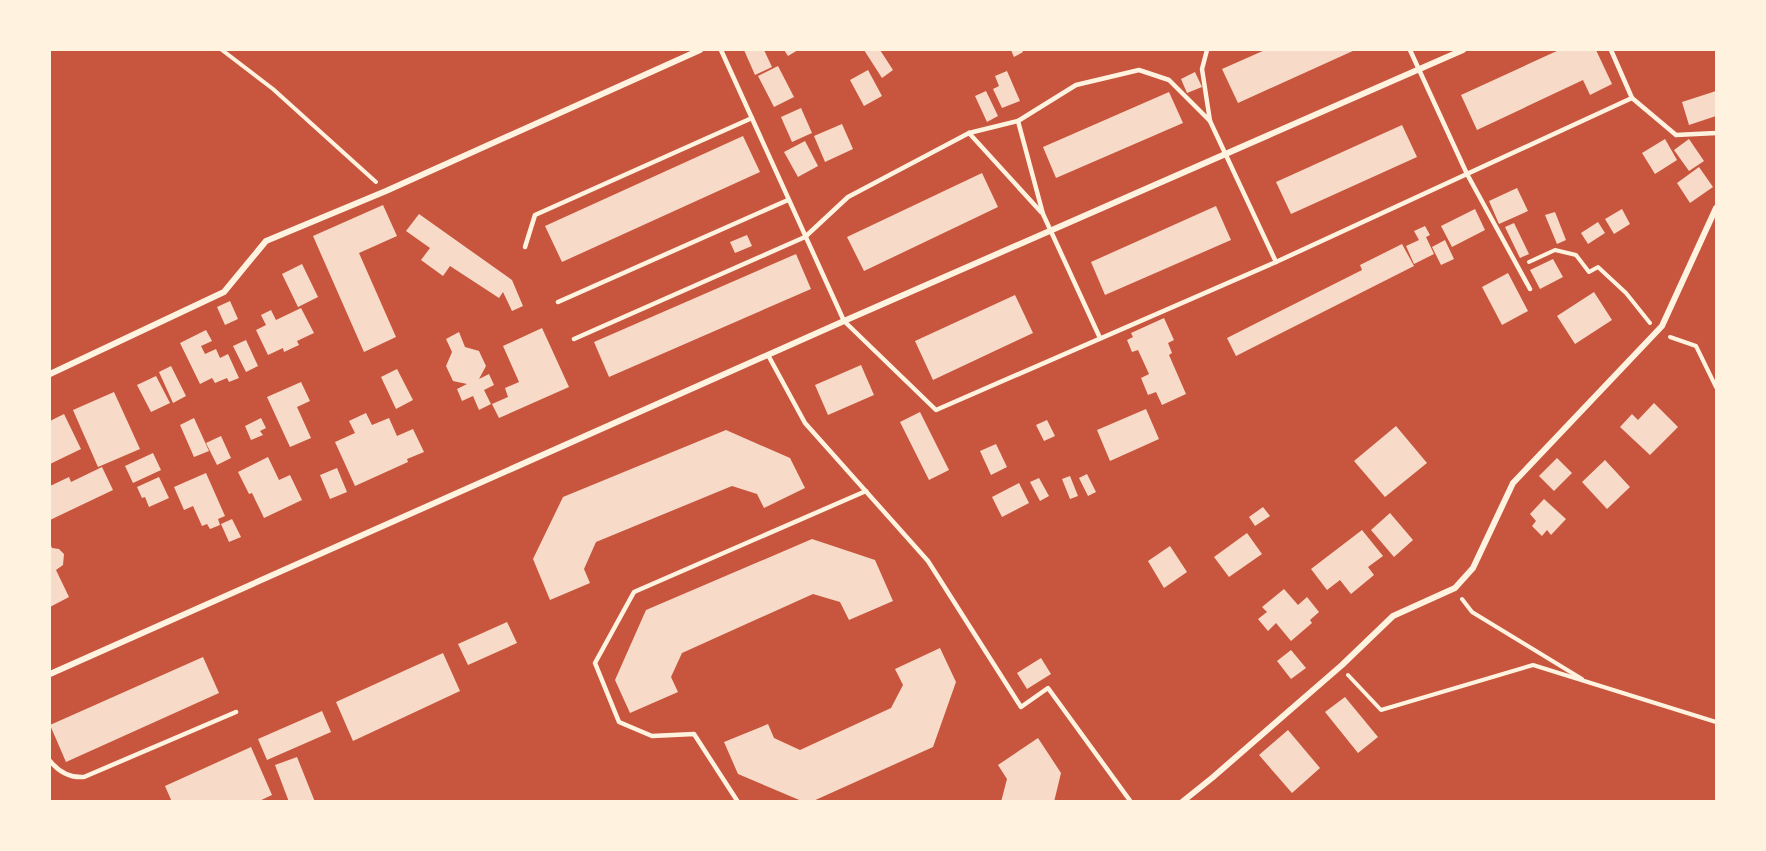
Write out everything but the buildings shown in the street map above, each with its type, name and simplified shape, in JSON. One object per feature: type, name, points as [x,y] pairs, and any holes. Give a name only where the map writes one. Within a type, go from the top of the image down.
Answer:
[{"type":"street","points":[[50,374],[224,292],[266,241],[700,50]]},
{"type":"street","points":[[50,674],[844,321],[1463,50]]},
{"type":"street","points":[[1182,801],[1212,778],[1342,665],[1393,616],[1455,588],[1473,568],[1513,483],[1656,332],[1670,308],[1716,208]]},
{"type":"lane","points":[[721,50],[844,321],[936,410],[1276,262],[1632,98]]},
{"type":"lane","points":[[1207,50],[1202,69],[1210,121],[1276,262]]},
{"type":"lane","points":[[1410,50],[1467,174],[1530,289]]},
{"type":"lane","points":[[1611,50],[1632,98],[1676,135],[1716,133]]},
{"type":"lane","points":[[574,339],[805,237],[848,197],[969,133],[1018,120],[1076,86],[1139,70],[1170,80],[1210,121]]},
{"type":"lane","points":[[525,247],[535,214],[752,118]]},
{"type":"lane","points":[[1018,120],[1043,214],[1100,338]]},
{"type":"lane","points":[[969,133],[1043,214]]},
{"type":"lane","points":[[558,302],[788,200]]},
{"type":"lane","points":[[768,355],[805,423],[927,561],[1021,706],[1048,688],[1131,801]]},
{"type":"lane","points":[[738,801],[694,734],[652,736],[619,722],[596,663],[634,592],[866,491]]},
{"type":"lane","points":[[50,761],[56,768],[73,778],[84,777],[237,712]]},
{"type":"path","points":[[222,50],[273,89],[386,190]]},
{"type":"path","points":[[1518,267],[1555,250],[1576,255],[1589,272],[1598,267],[1626,293],[1656,332],[1696,346],[1716,387]]},
{"type":"path","points":[[1455,588],[1472,612],[1589,683]]},
{"type":"path","points":[[1342,665],[1351,679],[1381,710],[1533,666],[1716,722]]}]
